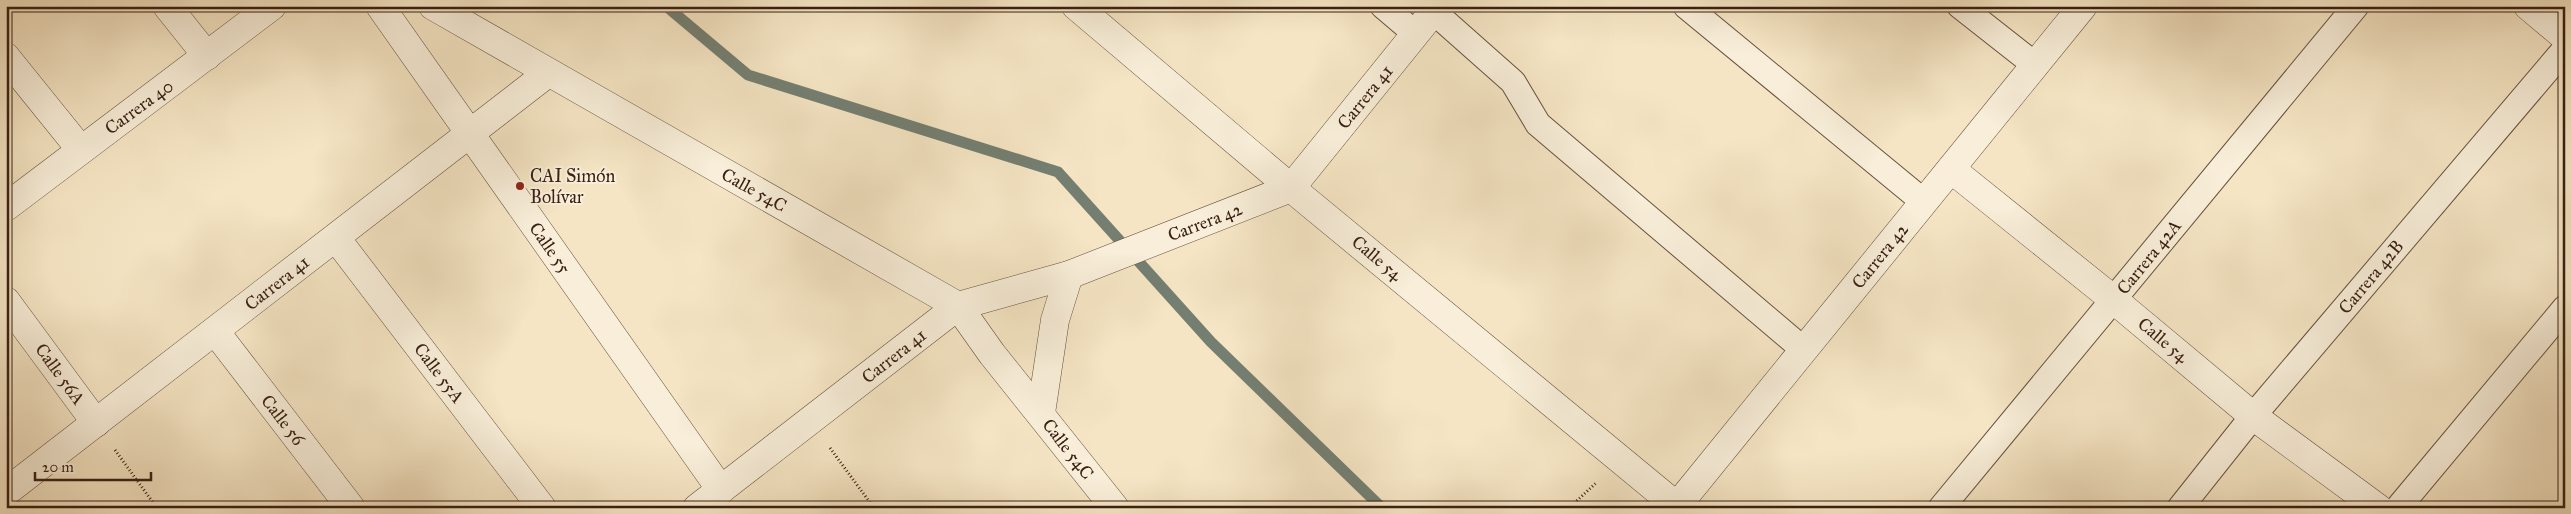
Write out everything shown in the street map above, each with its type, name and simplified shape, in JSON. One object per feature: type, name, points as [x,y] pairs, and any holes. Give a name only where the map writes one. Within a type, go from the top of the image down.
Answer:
[{"type":"street","points":[[167,6],[208,56]]},
{"type":"street","name":"Carrera 40","points":[[6,207],[272,6]]},
{"type":"street","name":"Calle 55","points":[[380,6],[721,490]]},
{"type":"street","name":"Calle 54C","points":[[433,6],[548,74],[958,306],[992,354],[1115,508]]},
{"type":"street","name":"Calle 54","points":[[1076,6],[1291,188],[1678,507]]},
{"type":"street","points":[[1383,6],[1416,34]]},
{"type":"street","points":[[1686,6],[1924,202]]},
{"type":"street","points":[[1960,6],[2035,65]]},
{"type":"street","name":"Carrera 42","points":[[1678,507],[2083,6]]},
{"type":"street","name":"Carrera 42A","points":[[1941,508],[2356,6]]},
{"type":"street","points":[[2528,6],[2565,37]]},
{"type":"street","points":[[1436,9],[1513,82],[1538,124],[1804,350]]},
{"type":"street","name":"Carrera 41","points":[[1291,188],[1436,9]]},
{"type":"street","name":"Carrera 42B","points":[[2180,508],[2253,416],[2565,49]]},
{"type":"street","points":[[6,57],[81,150]]},
{"type":"street","name":"Carrera 41","points":[[6,492],[548,74]]},
{"type":"street","name":"Calle 54","points":[[1951,169],[2114,300],[2253,416],[2378,508]]},
{"type":"street","name":"Carrera 42","points":[[1118,255],[1291,188]]},
{"type":"street","name":"Calle 55A","points":[[336,238],[542,508]]},
{"type":"street","name":"Carrera 41","points":[[697,508],[958,306],[1069,274],[1118,255]]},
{"type":"street","name":"Calle 54C","points":[[1041,413],[1056,320],[1069,274]]},
{"type":"street","name":"Calle 56A","points":[[6,301],[96,423]]},
{"type":"street","points":[[2398,508],[2565,308]]},
{"type":"street","name":"Calle 56","points":[[215,331],[351,508]]},
{"type":"path","points":[[810,421],[874,508]]},
{"type":"path","points":[[96,423],[157,508]]},
{"type":"waterway","points":[[666,6],[748,75],[1058,172],[1211,342],[1382,508]]},
{"type":"place","name":"CAI Simón Bolívar","points":[[520,186]]}]
